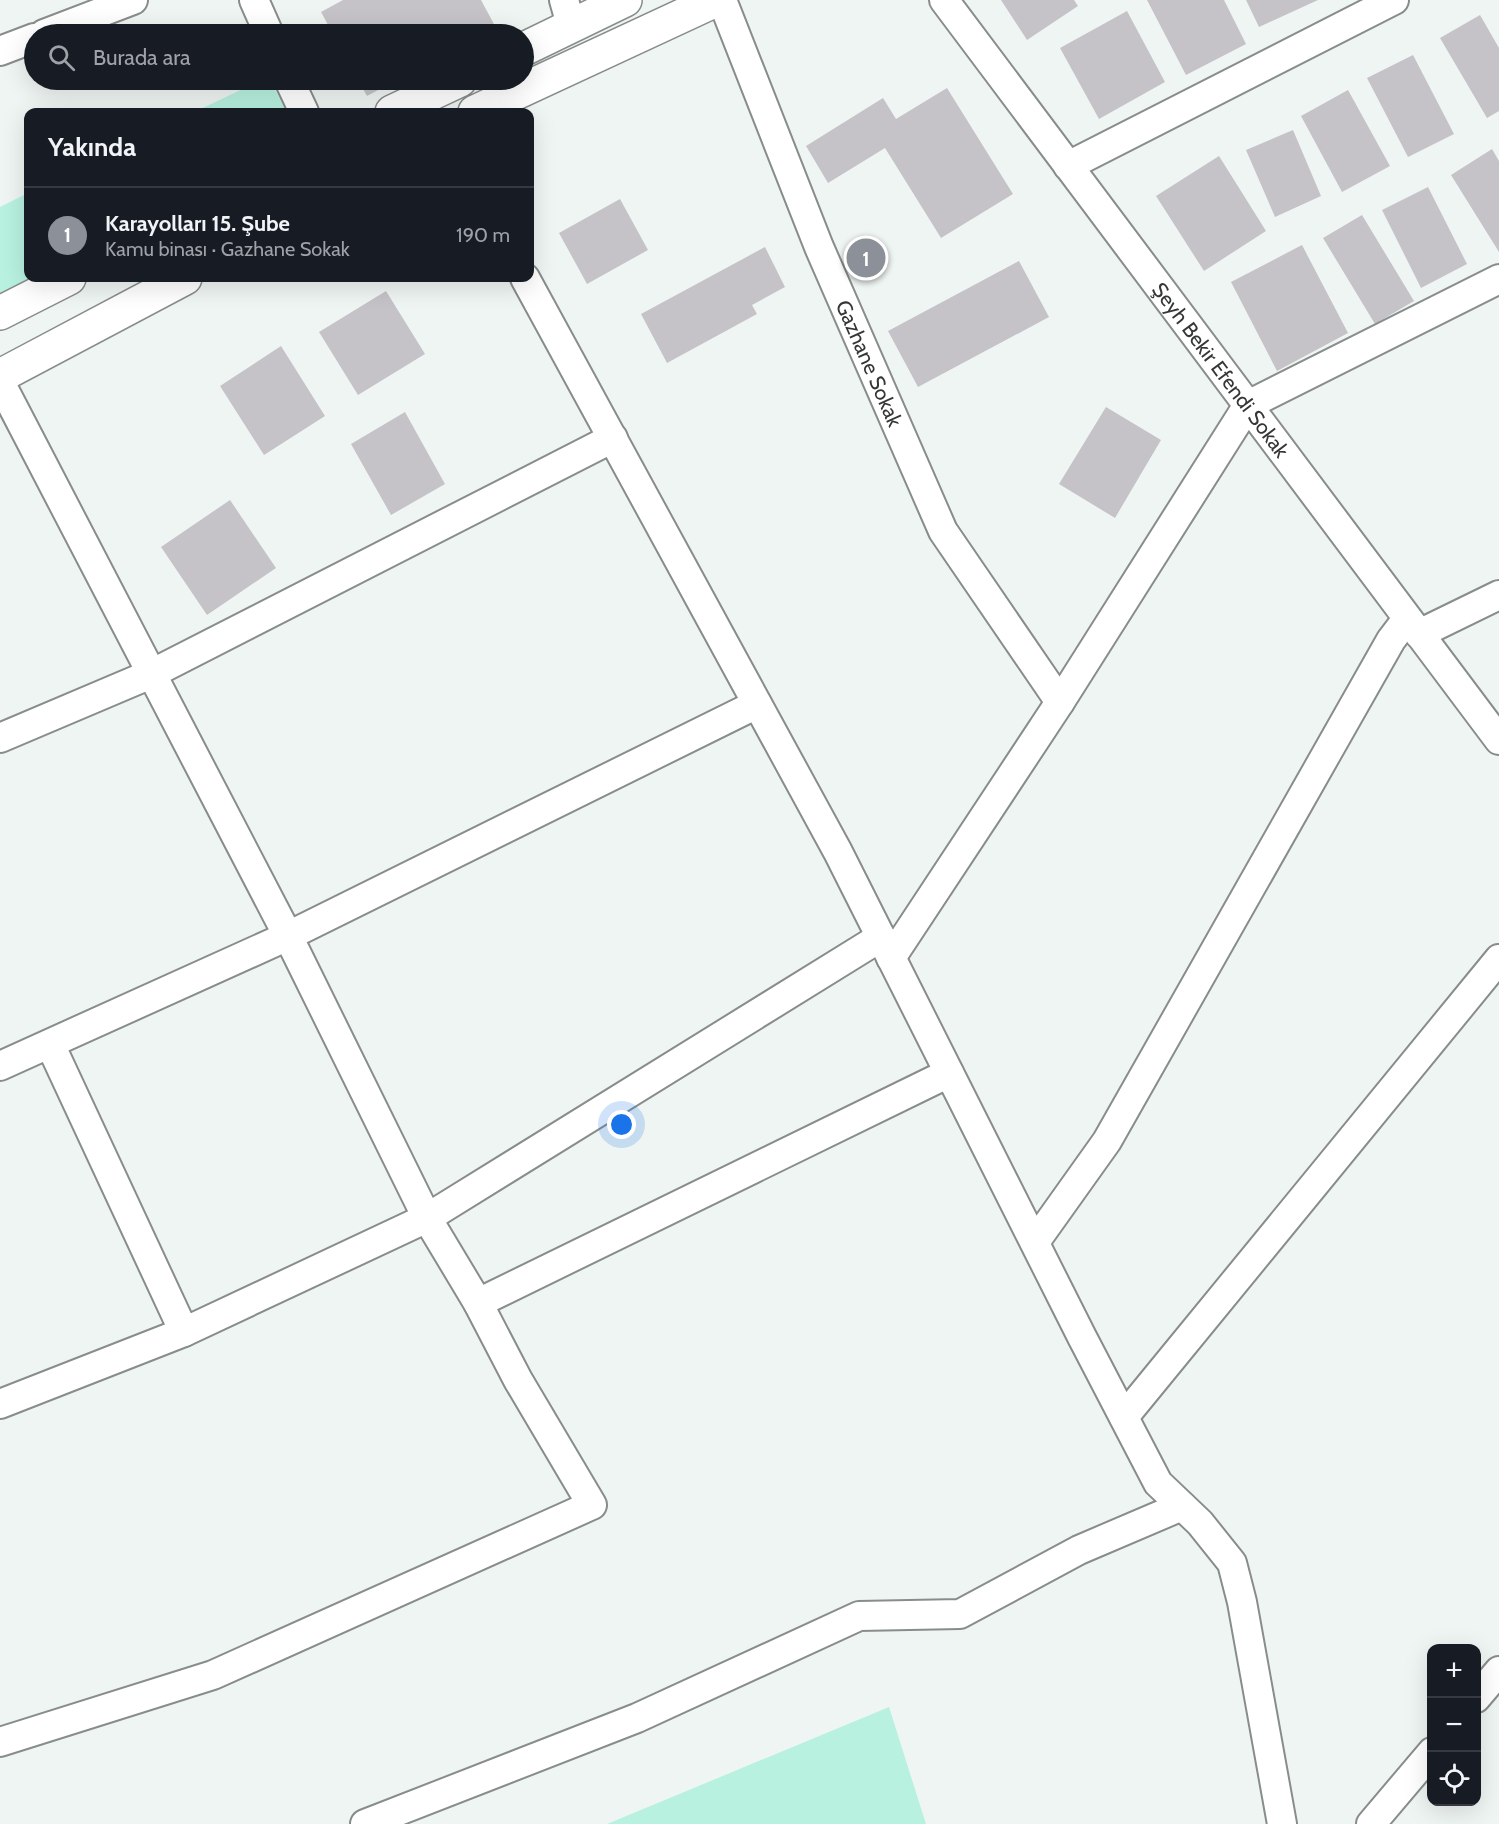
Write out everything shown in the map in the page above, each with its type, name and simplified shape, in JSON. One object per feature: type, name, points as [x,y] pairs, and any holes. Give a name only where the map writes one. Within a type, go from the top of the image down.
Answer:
[{"type":"main road","points":[[534,40],[568,13],[625,0]]},
{"type":"main road","points":[[534,85],[716,0]]},
{"type":"main road","points":[[400,108],[439,90]]},
{"type":"main road","points":[[484,108],[522,90]]},
{"type":"main road","points":[[0,313],[61,282]]},
{"type":"main road","points":[[0,376],[177,282]]},
{"type":"street","points":[[70,24],[134,0]]},
{"type":"street","points":[[254,0],[265,24]]},
{"type":"street","name":"Gazhane Sokak","points":[[722,0],[819,247],[943,531],[1060,702]]},
{"type":"street","name":"Şeyh Bekir Efendi Sokak","points":[[944,0],[1499,740]]},
{"type":"street","points":[[1068,166],[1394,0]]},
{"type":"street","points":[[0,51],[24,42]]},
{"type":"street","points":[[294,90],[302,108]]},
{"type":"street","points":[[0,1404],[184,1332],[426,1218],[886,948],[1060,702],[1248,405],[1499,279]]},
{"type":"street","points":[[527,282],[838,852],[1158,1483],[1200,1523],[1232,1563],[1242,1602],[1282,1824]]},
{"type":"street","points":[[0,382],[288,936],[426,1218],[478,1303],[518,1380],[592,1505],[213,1675],[0,1743]]},
{"type":"street","points":[[0,738],[151,674],[613,438]]},
{"type":"street","points":[[1035,1242],[1107,1141],[1391,640],[1413,627],[1499,595]]},
{"type":"street","points":[[0,1066],[288,936],[757,704]]},
{"type":"street","points":[[1124,1418],[1499,959]]},
{"type":"street","points":[[50,1044],[184,1332]]},
{"type":"street","points":[[478,1303],[949,1073]]},
{"type":"street","points":[[365,1824],[637,1718],[859,1616],[960,1614],[1079,1550],[1182,1506]]},
{"type":"street","points":[[1481,1692],[1499,1671]]},
{"type":"street","points":[[1371,1824],[1427,1757]]},
{"type":"green space","points":[[241,90],[275,90],[285,108],[202,108]]},
{"type":"green space","points":[[24,195],[24,282],[28,282],[0,296],[0,207]]},
{"type":"green space","points":[[889,1707],[926,1824],[607,1824]]},
{"type":"building","points":[[343,0],[481,0],[494,24],[328,24],[321,12]]},
{"type":"building","points":[[1001,0],[1074,0],[1078,6],[1027,40]]},
{"type":"building","points":[[1147,0],[1224,0],[1246,44],[1186,75]]},
{"type":"building","points":[[1246,0],[1318,0],[1259,27]]},
{"type":"building","points":[[1127,11],[1165,82],[1099,119],[1060,48]]},
{"type":"building","points":[[1480,15],[1499,48],[1499,111],[1487,118],[1440,38]]},
{"type":"building","points":[[1413,55],[1454,134],[1408,157],[1367,78]]},
{"type":"building","points":[[947,88],[1013,194],[941,238],[885,148],[828,183],[806,146],[883,98],[896,119]]},
{"type":"building","points":[[364,90],[378,90],[367,96]]},
{"type":"building","points":[[1348,90],[1390,166],[1342,192],[1301,116]]},
{"type":"building","points":[[1293,130],[1321,196],[1275,217],[1246,150]]},
{"type":"building","points":[[1492,149],[1499,161],[1499,252],[1451,175]]},
{"type":"building","points":[[1219,156],[1266,231],[1204,271],[1156,196]]},
{"type":"building","points":[[1428,187],[1467,264],[1421,288],[1382,210]]},
{"type":"building","points":[[620,199],[648,250],[587,284],[559,233]]},
{"type":"building","points":[[1362,215],[1414,301],[1375,324],[1323,238]]},
{"type":"building","points":[[1302,245],[1348,333],[1277,371],[1231,282]]},
{"type":"building","points":[[765,247],[785,287],[752,305],[757,314],[667,363],[641,314]]},
{"type":"building","points":[[1019,261],[1049,317],[918,387],[888,331]]},
{"type":"building","points":[[386,291],[425,354],[358,395],[319,332]]},
{"type":"building","points":[[281,346],[325,416],[264,455],[220,386]]},
{"type":"building","points":[[1106,407],[1161,440],[1115,518],[1059,484]]},
{"type":"building","points":[[405,412],[445,484],[391,515],[351,444]]},
{"type":"building","points":[[230,500],[276,568],[207,615],[161,547]]},
{"type":"place","name":"Karayolları 15. Şube","points":[[866,258]]}]
